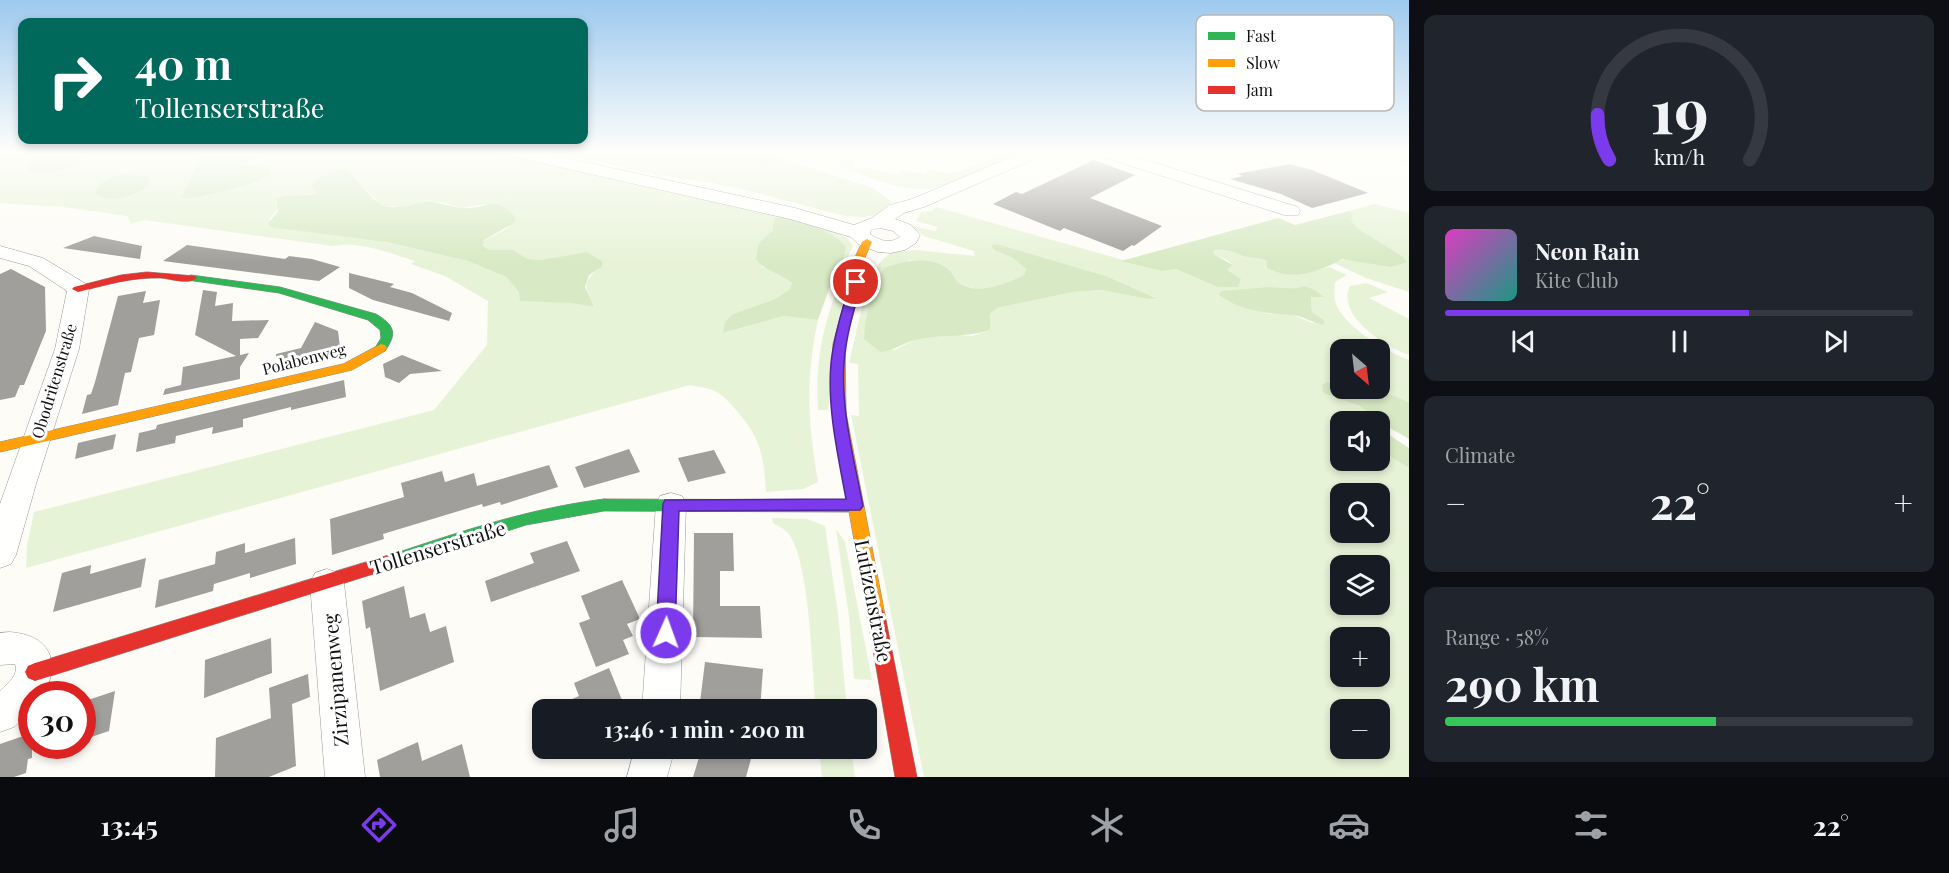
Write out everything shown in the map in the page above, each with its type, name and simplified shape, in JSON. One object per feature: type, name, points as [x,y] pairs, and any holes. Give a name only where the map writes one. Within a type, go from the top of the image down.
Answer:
[{"type":"street","points":[[683,189],[795,214],[871,234],[902,245],[909,239],[908,232],[899,226],[918,203]]},
{"type":"street","points":[[871,234],[897,209],[950,189]]},
{"type":"street","points":[[1222,189],[1292,211]]},
{"type":"street","name":"Lutizenstraße","points":[[871,234],[844,321],[838,364],[839,413],[906,777]]},
{"type":"street","points":[[0,252],[36,262],[78,289]]},
{"type":"street","name":"Polabenweg","points":[[0,447],[347,367],[377,353],[386,344],[388,335],[387,327],[372,317],[280,290],[147,273],[118,277],[78,289]]},
{"type":"street","name":"Obodritenstraße","points":[[0,555],[72,330],[74,302],[78,289]]},
{"type":"street","points":[[662,699],[671,504]]},
{"type":"street","name":"Tollenserstraße","points":[[34,672],[512,524],[562,512],[604,505],[855,506]]},
{"type":"street","name":"Zirzipanenweg","points":[[327,583],[345,777]]},
{"type":"street","points":[[0,650],[19,648],[29,653],[35,661],[29,686],[18,700],[0,714]]},
{"type":"street","points":[[647,777],[652,759]]},
{"type":"green space","points":[[0,189],[316,189],[316,193],[300,197],[291,195],[280,197],[275,202],[279,207],[269,220],[387,242],[468,261],[506,277],[519,292],[593,307],[587,284],[591,276],[602,267],[602,261],[587,252],[540,260],[528,259],[513,250],[489,250],[483,244],[484,240],[506,229],[515,219],[485,204],[461,208],[442,202],[425,202],[398,207],[386,206],[379,204],[366,189],[666,189],[819,225],[844,236],[853,246],[846,260],[773,230],[759,243],[762,267],[786,277],[792,283],[790,289],[775,299],[733,314],[724,333],[783,316],[818,320],[811,363],[809,401],[818,482],[803,489],[766,492],[760,449],[745,421],[717,392],[690,385],[26,568],[27,546],[34,512],[434,410],[487,345],[488,301],[445,276],[411,264],[415,261],[385,251],[364,246],[333,246],[144,220],[131,224],[127,216],[64,207],[0,203]]},
{"type":"green space","points":[[98,189],[142,189],[116,198],[101,197],[95,194]]},
{"type":"green space","points":[[185,189],[231,189],[199,197],[181,198]]},
{"type":"green space","points":[[314,189],[365,189],[380,204],[391,207],[431,202],[462,208],[490,204],[502,206],[516,218],[514,223],[484,240],[483,245],[489,250],[513,250],[528,259],[540,260],[587,252],[602,261],[602,267],[589,275],[585,287],[594,307],[571,303],[520,301],[519,292],[506,277],[468,261],[387,242],[271,227],[268,224],[278,211],[276,199],[316,193]]},
{"type":"green space","points":[[742,189],[875,189],[892,202],[876,215],[845,216]]},
{"type":"green space","points":[[1375,204],[1409,213],[1409,292],[1366,278],[1334,263],[1347,259],[1362,260],[1391,267],[1402,256],[1357,228],[1351,220],[1353,214],[1349,211]]},
{"type":"green space","points":[[936,207],[1162,271],[1176,269],[1217,287],[1227,270],[1233,265],[1213,254],[1213,250],[1225,250],[1267,261],[1267,268],[1282,273],[1305,273],[1329,267],[1347,275],[1335,282],[1335,301],[1346,320],[1369,339],[1330,339],[1330,382],[1328,382],[1323,393],[1330,395],[1330,399],[1340,399],[1360,406],[1366,411],[1330,411],[1330,471],[1390,471],[1390,456],[1409,468],[1409,777],[924,777],[851,415],[859,416],[858,364],[849,363],[869,276],[884,258],[891,253],[915,250],[975,256],[974,251],[924,236],[912,226],[935,231],[938,227],[916,221],[921,212],[932,211]],"holes":[[[997,244],[1106,276],[1154,297],[1148,299],[1101,290],[1073,292],[997,308],[990,314],[990,330],[972,336],[945,334],[916,339],[893,351],[908,260],[940,266],[949,270],[957,281],[965,286],[982,289],[1024,275],[1026,269],[1013,258],[994,250]],[[1304,286],[1323,296],[1311,296],[1312,312],[1324,320],[1312,323],[1293,315],[1269,314],[1225,300],[1273,287],[1295,290]]]},
{"type":"green space","points":[[1349,211],[1353,214],[1351,220],[1357,228],[1402,256],[1407,262],[1391,267],[1342,259],[1324,268],[1296,275],[1267,268],[1267,261],[1264,260],[1226,250],[1214,250],[1213,254],[1233,265],[1227,270],[1241,279],[1238,287],[1217,287],[1176,269],[1162,271],[1121,261],[1278,218],[1295,225]]},
{"type":"green space","points":[[776,218],[803,223],[834,236],[846,247],[843,258],[846,260],[829,289],[818,320],[783,316],[723,333],[725,322],[733,314],[775,299],[790,289],[792,283],[764,267],[756,259],[759,243],[773,230]]},
{"type":"green space","points":[[997,244],[1106,276],[1156,298],[1148,299],[1101,290],[1073,292],[997,308],[990,314],[990,330],[920,339],[880,352],[864,339],[870,302],[884,268],[899,263],[933,262],[948,269],[964,286],[981,289],[1024,275],[1026,269],[1013,258],[994,250],[991,245]]},
{"type":"green space","points":[[1366,283],[1388,292],[1369,298],[1409,319],[1409,355],[1390,346],[1390,339],[1376,337],[1356,318],[1347,297],[1350,286]]},
{"type":"green space","points":[[1304,286],[1324,297],[1311,297],[1312,312],[1324,320],[1324,325],[1296,316],[1244,308],[1219,295],[1221,291],[1270,287],[1291,289]]},
{"type":"green space","points":[[836,293],[844,293],[828,410],[818,410],[817,380],[820,351],[826,322]]},
{"type":"green space","points":[[1390,351],[1409,360],[1409,402],[1390,394]]},
{"type":"green space","points":[[1330,382],[1330,395],[1323,393],[1322,385]]},
{"type":"green space","points":[[1390,394],[1409,402],[1409,439],[1390,428],[1390,411],[1366,411],[1360,406],[1340,399],[1390,399]]},
{"type":"green space","points":[[1390,436],[1409,448],[1409,468],[1390,456]]},
{"type":"green space","points":[[772,518],[807,519],[825,526],[838,614],[846,699],[815,699],[809,617],[801,566],[788,533],[773,523]]},
{"type":"green space","points":[[836,529],[845,542],[872,680],[854,679],[849,616]]},
{"type":"green space","points":[[820,759],[852,759],[855,777],[822,777]]},
{"type":"building","points":[[1032,189],[1107,189],[1090,198],[1162,226],[1123,251],[1064,228],[1060,231],[993,204],[1016,192],[1022,194]]},
{"type":"building","points":[[1265,189],[1359,189],[1368,193],[1312,208]]},
{"type":"building","points":[[94,236],[142,246],[140,259],[63,248]]},
{"type":"building","points":[[187,245],[285,259],[289,256],[312,259],[340,267],[319,281],[163,261]]},
{"type":"building","points":[[11,269],[45,287],[46,331],[24,385],[20,385],[15,397],[0,400],[0,274]]},
{"type":"building","points":[[349,273],[394,284],[390,287],[412,293],[452,313],[449,321],[373,300],[349,288]]},
{"type":"building","points":[[203,290],[217,292],[215,306],[233,303],[232,321],[269,320],[258,338],[240,339],[240,355],[249,353],[240,367],[240,379],[163,395],[165,389],[181,385],[183,367],[236,356],[195,335]]},
{"type":"building","points":[[146,291],[143,303],[160,300],[154,335],[139,338],[131,372],[125,373],[118,405],[82,414],[87,395],[91,394],[95,382],[118,296]]},
{"type":"building","points":[[315,322],[338,331],[341,355],[277,370],[276,354],[301,348]]},
{"type":"building","points":[[402,355],[442,371],[410,374],[399,383],[385,377],[383,364]]},
{"type":"building","points":[[344,380],[346,397],[243,419],[243,427],[212,434],[213,427],[176,436],[175,443],[136,452],[139,433],[156,429],[157,425]]},
{"type":"building","points":[[116,434],[113,449],[75,459],[78,443]]},
{"type":"building","points":[[629,449],[640,472],[584,488],[575,467]]},
{"type":"building","points":[[714,450],[726,473],[688,482],[678,458]]},
{"type":"building","points":[[549,465],[558,487],[501,505],[500,502],[483,507],[482,504],[383,534],[384,539],[332,555],[330,519],[404,497],[401,483],[442,471],[445,482],[474,473],[477,486]]},
{"type":"building","points":[[694,533],[733,533],[734,571],[720,571],[720,606],[760,606],[762,638],[693,637]]},
{"type":"building","points":[[295,538],[296,564],[250,578],[250,573],[214,584],[213,591],[155,608],[159,580],[215,564],[216,552],[245,543],[245,553]]},
{"type":"building","points":[[567,541],[580,571],[491,602],[485,581],[534,563],[530,553]]},
{"type":"building","points":[[146,558],[141,587],[53,612],[62,573],[91,565],[90,574]]},
{"type":"building","points":[[622,580],[640,619],[627,624],[633,636],[623,640],[629,654],[596,667],[579,623],[590,619],[581,596]]},
{"type":"building","points":[[404,586],[410,618],[425,613],[430,632],[446,626],[454,662],[380,691],[370,627],[366,629],[362,601]]},
{"type":"building","points":[[271,638],[272,673],[204,698],[205,660]]},
{"type":"building","points":[[705,662],[763,669],[761,699],[700,699]]},
{"type":"building","points":[[609,668],[622,699],[572,699],[579,696],[574,683]]},
{"type":"building","points":[[308,674],[310,697],[292,704],[296,766],[269,777],[215,777],[216,738],[271,718],[269,688]]},
{"type":"building","points":[[115,691],[109,731],[96,735],[96,697]]},
{"type":"building","points":[[18,738],[18,759],[28,759],[26,773],[14,777],[0,777],[0,744]]},
{"type":"building","points":[[418,742],[422,761],[462,744],[470,777],[380,777],[377,760]]},
{"type":"building","points":[[699,759],[751,759],[746,777],[693,777]]},
{"type":"traffic: fast","points":[[191,278],[280,290],[372,317],[387,330],[387,338],[381,348]]},
{"type":"traffic: fast","points":[[399,559],[526,519],[578,508],[604,505],[855,506]]},
{"type":"traffic: slow","points":[[867,242],[857,264],[856,282],[839,344],[839,413],[876,615]]},
{"type":"traffic: slow","points":[[0,447],[347,367],[381,348]]},
{"type":"traffic: jam","points":[[78,289],[134,276],[161,275],[191,278]]},
{"type":"traffic: jam","points":[[35,672],[399,559]]},
{"type":"traffic: jam","points":[[876,615],[906,777]]},
{"type":"route","points":[[666,633],[671,504],[855,506],[839,413],[838,364],[844,321],[856,282]]}]
